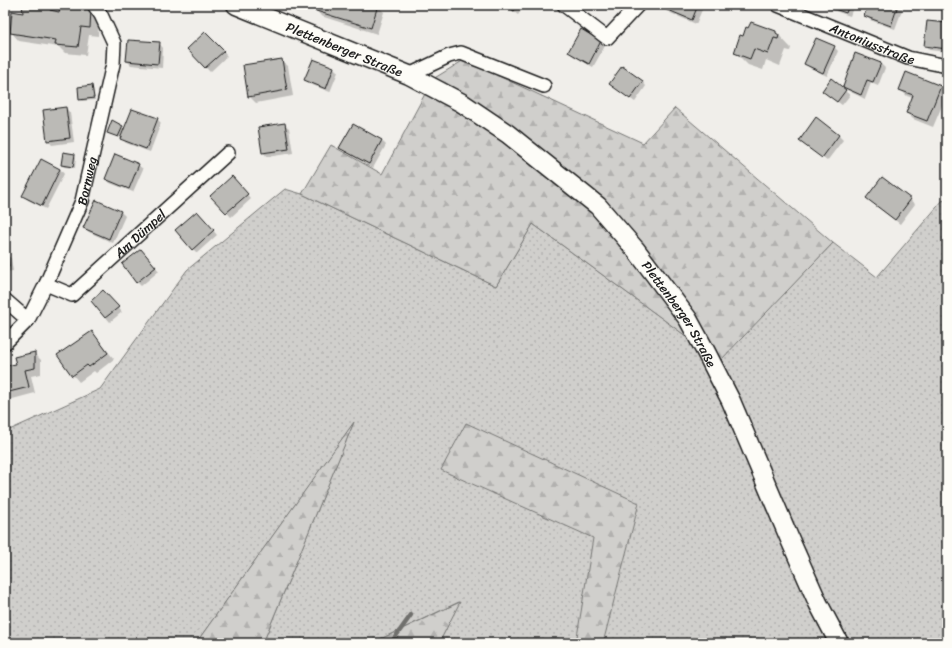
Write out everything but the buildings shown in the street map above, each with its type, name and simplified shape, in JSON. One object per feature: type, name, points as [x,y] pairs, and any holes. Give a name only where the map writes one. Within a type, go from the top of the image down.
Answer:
[{"type":"main road","name":"Plettenberger Straße","points":[[236,5],[409,75],[462,103],[514,139],[598,206],[636,250],[688,319],[728,394],[812,590],[839,643]]},
{"type":"street","name":"Bornweg","points":[[5,343],[28,320],[46,284],[82,201],[112,64],[114,43],[101,15],[94,5]]},
{"type":"street","points":[[564,5],[607,38],[638,5]]},
{"type":"street","name":"Antoniusstraße","points":[[778,5],[908,58],[947,66]]},
{"type":"street","name":"Plettenberger Straße","points":[[409,75],[449,56],[461,53],[544,86]]},
{"type":"street","name":"Am Dümpel","points":[[46,284],[72,295],[228,153]]},
{"type":"street","points":[[5,300],[28,320]]},
{"type":"green space","points":[[464,60],[643,143],[675,108],[833,243],[720,361],[533,224],[496,286],[302,194],[331,145],[382,174],[433,79]]},
{"type":"green space","points":[[285,189],[302,194],[496,286],[533,224],[719,360],[833,243],[877,277],[943,200],[947,203],[947,643],[439,643],[459,602],[372,643],[263,643],[353,424],[196,643],[5,643],[5,432],[100,389],[187,270]]},
{"type":"green space","points":[[354,422],[263,643],[196,643]]},
{"type":"green space","points":[[466,423],[639,503],[603,643],[576,643],[593,538],[441,470]]},
{"type":"green space","points":[[460,602],[439,643],[372,643]]},
{"type":"waterway","points":[[391,643],[411,615]]}]
